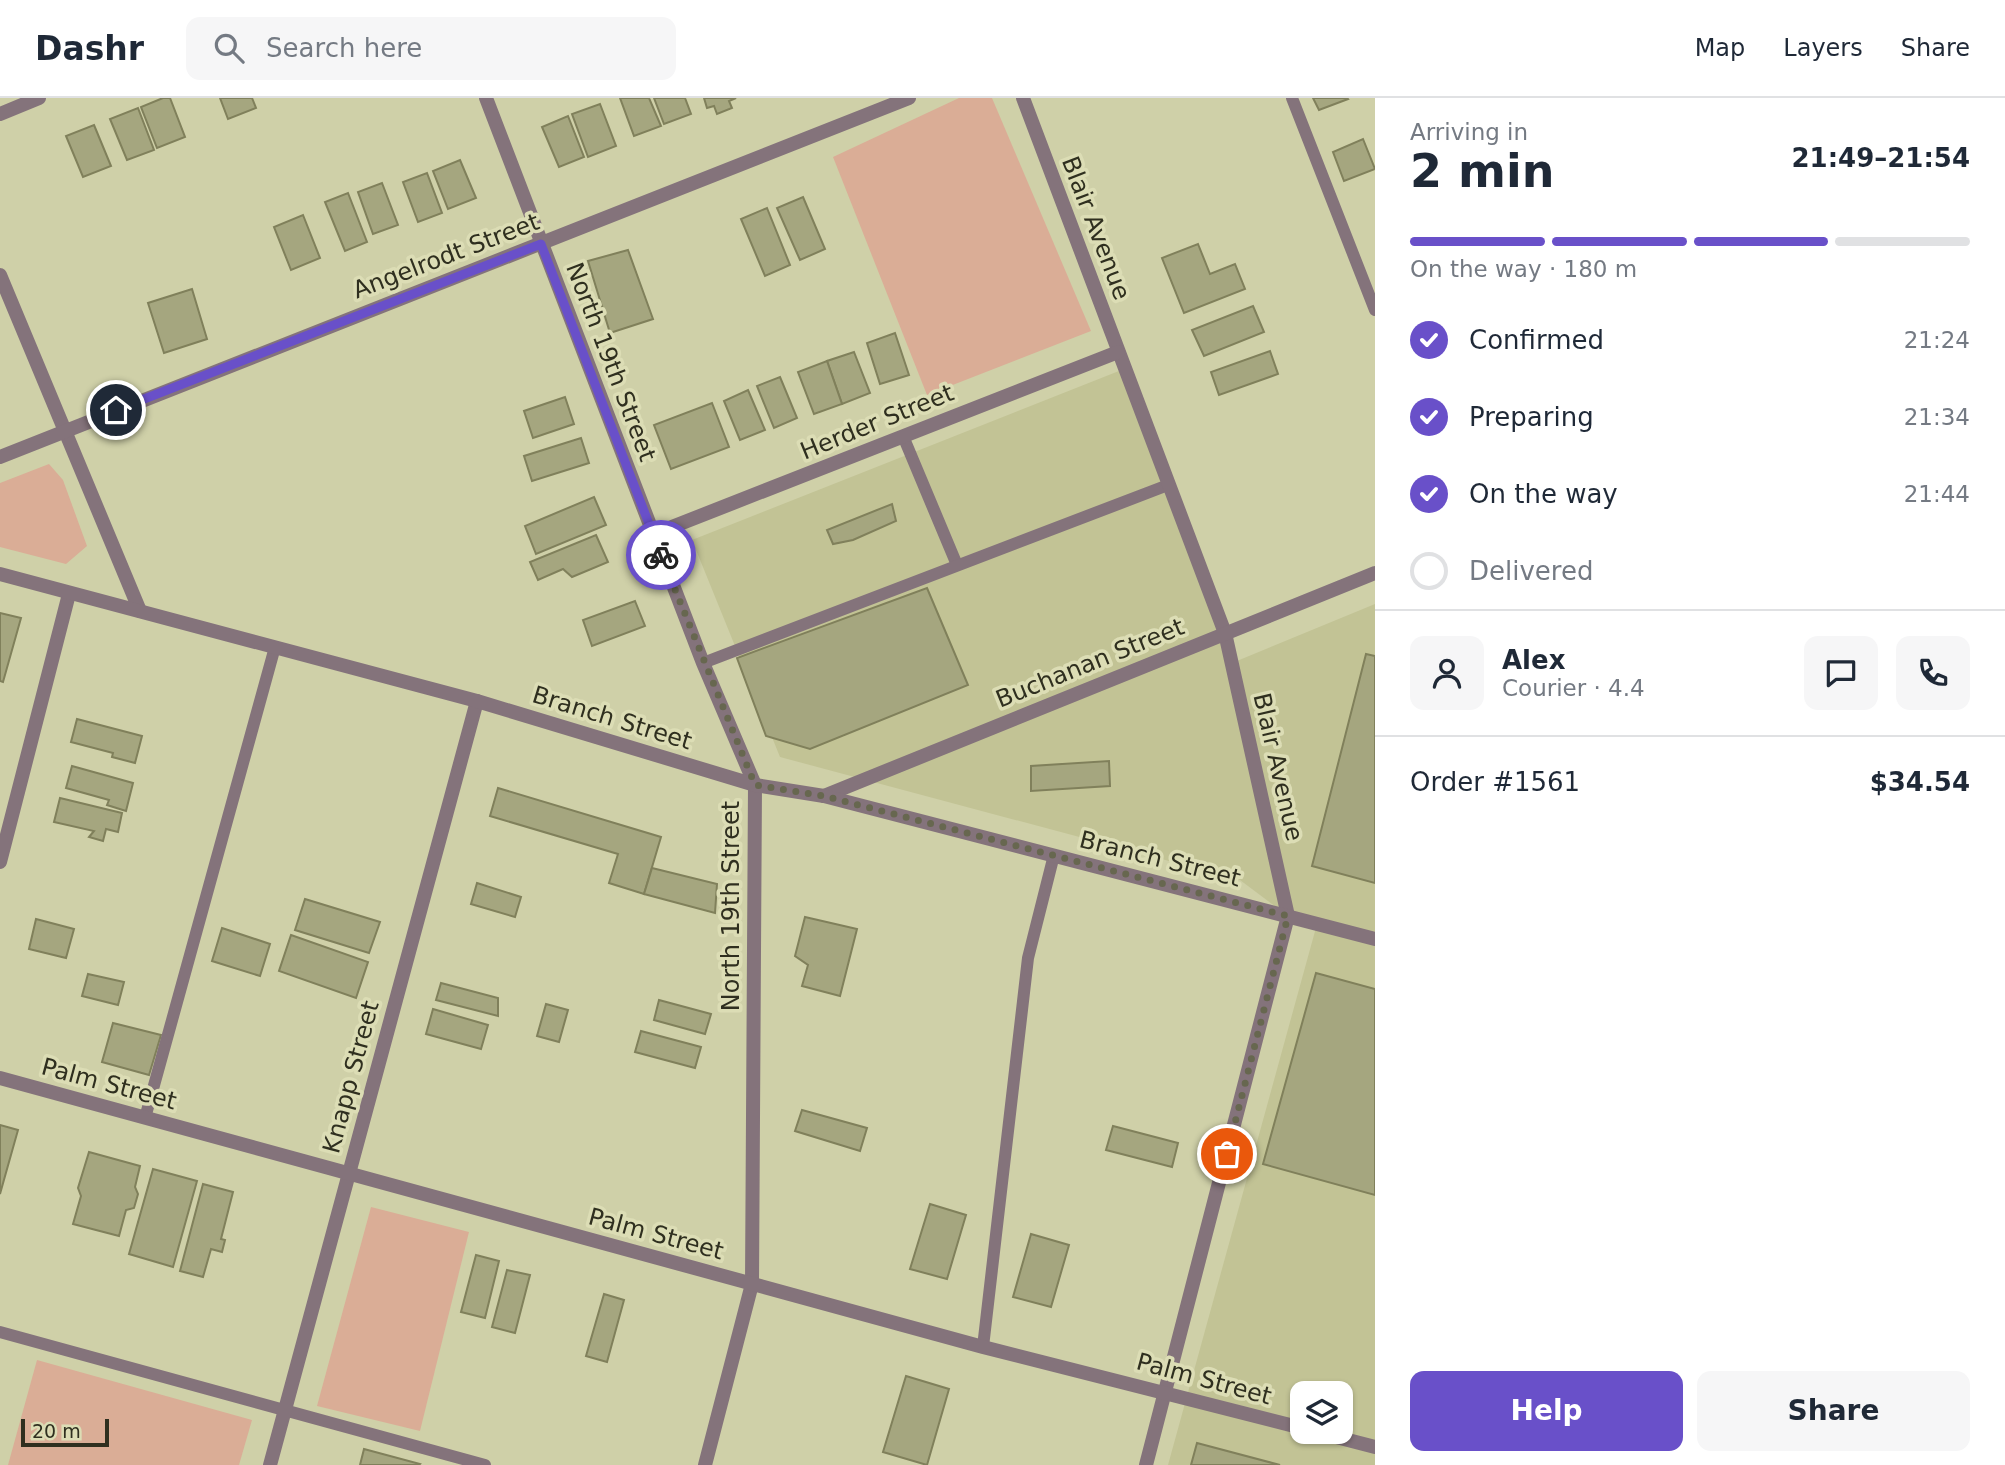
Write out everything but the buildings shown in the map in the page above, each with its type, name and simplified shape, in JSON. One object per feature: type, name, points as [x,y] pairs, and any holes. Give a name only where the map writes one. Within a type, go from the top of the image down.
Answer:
[{"type":"street","points":[[0,114],[39,98]]},
{"type":"street","name":"North 19th Street","points":[[486,98],[703,663],[755,785],[752,1284],[705,1465]]},
{"type":"street","name":"Angelrodt Street","points":[[0,457],[64,429],[909,98]]},
{"type":"street","name":"Blair Avenue","points":[[1023,98],[1225,633],[1288,916],[1146,1465]]},
{"type":"street","points":[[0,275],[140,611]]},
{"type":"street","name":"Herder Street","points":[[654,534],[1118,352]]},
{"type":"street","name":"Buchanan Street","points":[[824,796],[1375,573]]},
{"type":"street","name":"Branch Street","points":[[0,574],[477,701],[755,785],[824,796],[1375,939]]},
{"type":"street","points":[[0,863],[69,594]]},
{"type":"street","name":"Knapp Street","points":[[270,1465],[477,701]]},
{"type":"street","name":"Palm Street","points":[[0,1077],[983,1347],[1290,1424]]},
{"type":"street","points":[[1353,1441],[1375,1447]]},
{"type":"lane","points":[[1292,98],[1375,310]]},
{"type":"lane","points":[[904,436],[957,565]]},
{"type":"lane","points":[[703,663],[1168,485]]},
{"type":"lane","points":[[145,1118],[275,647]]},
{"type":"lane","points":[[983,1347],[1028,958],[1054,855]]},
{"type":"lane","points":[[0,1332],[485,1465]]},
{"type":"shaded area","points":[[959,98],[992,98],[1091,331],[927,395],[833,157]]},
{"type":"shaded area","points":[[1124,369],[1232,663],[1375,604],[1375,1465],[1168,1465],[1317,924],[1288,916],[1240,880],[780,757],[692,540]]},
{"type":"shaded area","points":[[49,464],[63,480],[87,546],[66,564],[0,547],[0,483]]},
{"type":"shaded area","points":[[371,1207],[469,1232],[420,1431],[317,1406]]},
{"type":"shaded area","points":[[37,1360],[252,1420],[239,1465],[8,1465]]},
{"type":"way so far","points":[[661,555],[755,785],[824,796],[1288,916],[1227,1154]]},
{"type":"route","points":[[116,410],[541,244],[661,555]]}]
